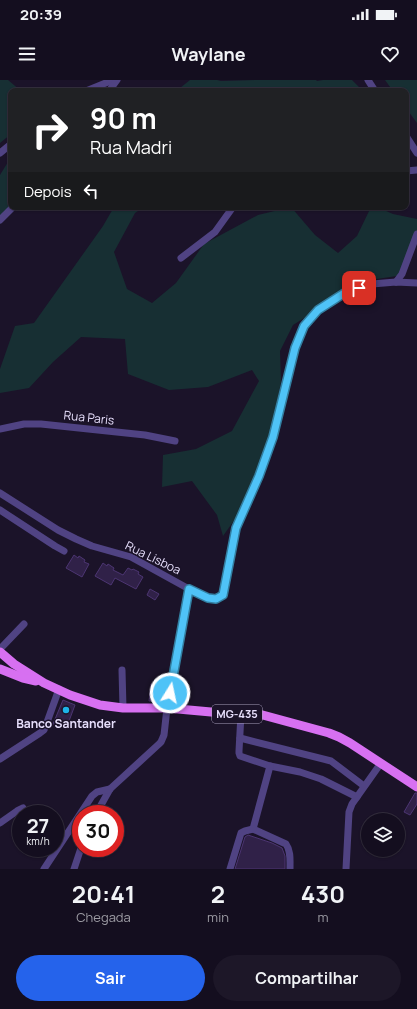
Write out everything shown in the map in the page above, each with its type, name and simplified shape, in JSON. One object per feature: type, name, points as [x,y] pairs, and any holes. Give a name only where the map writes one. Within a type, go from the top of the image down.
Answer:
[{"type":"main road","name":"MG-435","points":[[0,652],[44,683],[70,695],[100,705],[123,708],[167,708],[259,714],[329,733],[350,743],[417,787]]},
{"type":"main road","points":[[0,669],[23,678],[44,683]]},
{"type":"street","points":[[93,88],[113,80]]},
{"type":"street","points":[[409,141],[417,153]]},
{"type":"street","points":[[0,154],[8,147]]},
{"type":"street","points":[[0,220],[10,210]]},
{"type":"street","points":[[180,258],[215,232],[231,210]]},
{"type":"street","points":[[396,282],[402,274],[417,234]]},
{"type":"street","points":[[189,589],[208,598],[216,599],[223,595],[236,528],[259,476],[273,437],[295,348],[304,326],[318,310],[346,292],[372,284],[396,282],[417,283]]},
{"type":"street","name":"Rua Paris","points":[[0,429],[24,424],[40,424],[145,436],[175,442]]},
{"type":"street","name":"Rua Lisboa","points":[[0,493],[58,530],[92,546],[131,557],[189,589],[167,708],[164,735],[161,742],[110,789]]},
{"type":"street","points":[[0,510],[64,551]]},
{"type":"street","points":[[0,649],[24,624]]},
{"type":"street","points":[[122,670],[123,708]]},
{"type":"street","points":[[0,759],[44,730],[59,689]]},
{"type":"street","points":[[241,714],[239,755],[270,766],[316,777],[356,797]]},
{"type":"street","points":[[240,738],[331,761],[364,786]]},
{"type":"street","points":[[346,869],[349,812],[356,797],[381,763]]},
{"type":"street","points":[[253,829],[270,766]]},
{"type":"street","points":[[101,805],[110,789]]},
{"type":"street","points":[[44,869],[92,796],[97,792],[110,789]]},
{"type":"street","points":[[0,823],[12,815]]},
{"type":"street","points":[[230,869],[241,833],[245,830],[253,829],[288,846],[290,850],[290,869]]},
{"type":"street","points":[[74,869],[78,857]]},
{"type":"green space","points":[[0,80],[8,80],[17,88],[8,88],[8,136],[0,143]]},
{"type":"green space","points":[[190,80],[352,80],[360,88],[180,88]]},
{"type":"green space","points":[[385,80],[417,80],[417,123],[409,112],[409,88],[391,88]]},
{"type":"green space","points":[[8,162],[8,210],[15,210],[0,224],[0,175]]},
{"type":"green space","points":[[112,210],[140,210],[135,213],[114,252],[127,289],[152,303],[176,283],[204,244],[258,215],[279,210],[294,210],[315,235],[338,253],[357,236],[370,210],[384,210],[393,214],[417,219],[417,234],[403,275],[364,281],[293,325],[280,351],[281,382],[269,443],[240,512],[223,536],[217,515],[192,481],[162,487],[163,455],[196,449],[232,431],[259,381],[252,370],[208,387],[169,390],[128,374],[125,339],[81,337],[53,362],[29,388],[0,393],[0,369],[15,326],[34,323],[103,226]]},
{"type":"building","points":[[74,555],[78,558],[79,556],[85,560],[84,562],[89,564],[82,577],[66,568]]},
{"type":"building","points":[[103,563],[107,566],[108,564],[114,568],[113,570],[123,575],[128,568],[139,572],[138,574],[143,577],[136,589],[115,578],[111,585],[95,576]]},
{"type":"building","points":[[150,589],[159,594],[155,600],[147,595]]},
{"type":"building","points":[[151,684],[166,687],[163,701],[149,701]]},
{"type":"building","name":"Banco Santander","points":[[63,700],[75,705],[66,729],[53,724]]},
{"type":"building","points":[[415,793],[417,793],[417,804],[410,815],[404,812]]},
{"type":"building","points":[[248,835],[282,848],[285,856],[285,869],[235,869],[245,837]]},
{"type":"place","name":"Banco Santander","points":[[66,710]]},
{"type":"route","points":[[170,693],[189,589],[208,598],[216,599],[223,595],[236,528],[259,476],[273,437],[295,348],[304,326],[318,310],[346,292],[359,288]]}]
